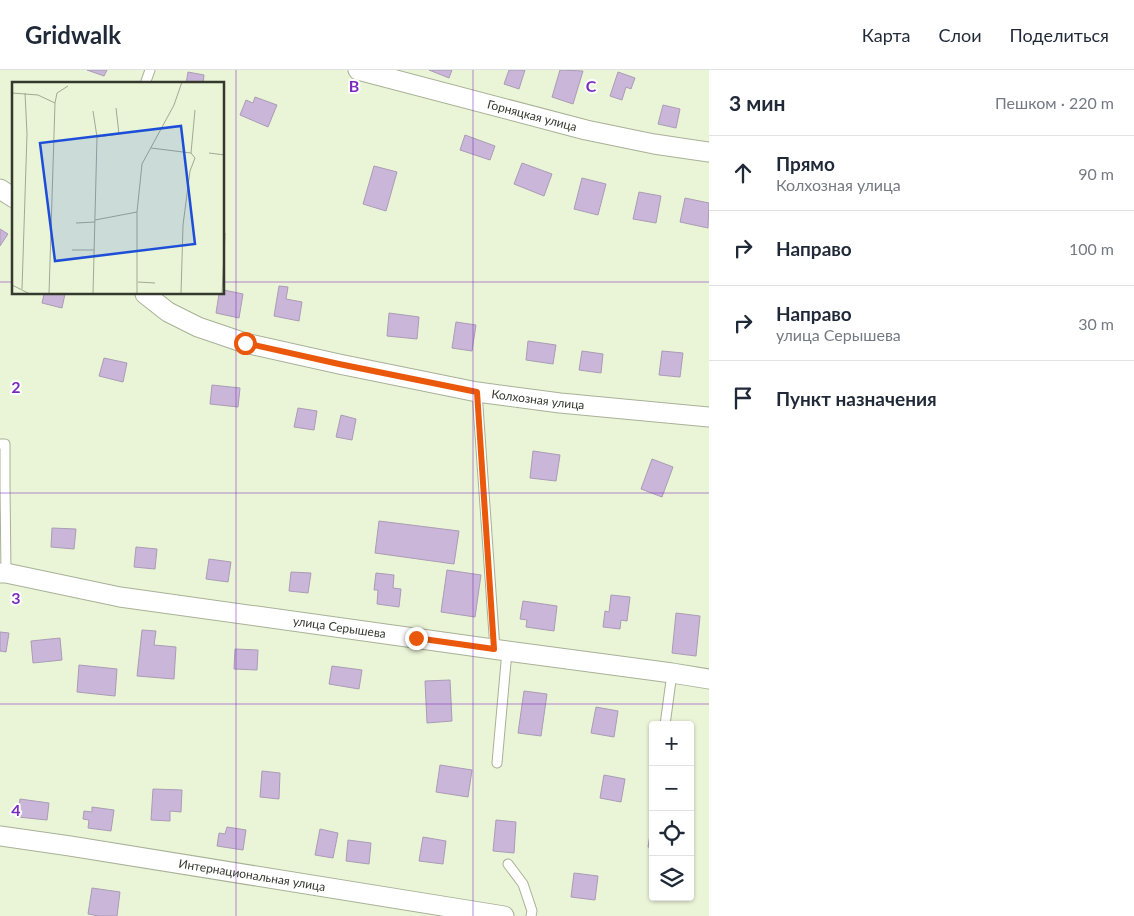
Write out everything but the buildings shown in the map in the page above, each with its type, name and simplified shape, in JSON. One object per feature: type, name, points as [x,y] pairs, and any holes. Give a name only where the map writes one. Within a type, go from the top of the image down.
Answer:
[{"type":"street","name":"Горняцкая улица","points":[[358,70],[586,130],[654,144],[709,152]]},
{"type":"street","points":[[0,189],[12,197]]},
{"type":"street","name":"Колхозная улица","points":[[147,295],[168,312],[198,327],[245,343],[339,364],[477,392],[560,403],[709,417]]},
{"type":"street","name":"улица Серышева","points":[[3,573],[120,597],[709,679]]},
{"type":"street","name":"Интернациональная улица","points":[[0,836],[504,916]]},
{"type":"lane","points":[[146,82],[150,70]]},
{"type":"lane","points":[[477,392],[501,650],[497,763]]},
{"type":"lane","points":[[0,444],[5,444],[3,573]]},
{"type":"lane","points":[[666,721],[672,673]]},
{"type":"lane","points":[[508,864],[523,884],[532,911],[531,916]]},
{"type":"route","points":[[245,343],[477,392],[494,649],[416,638]]}]
